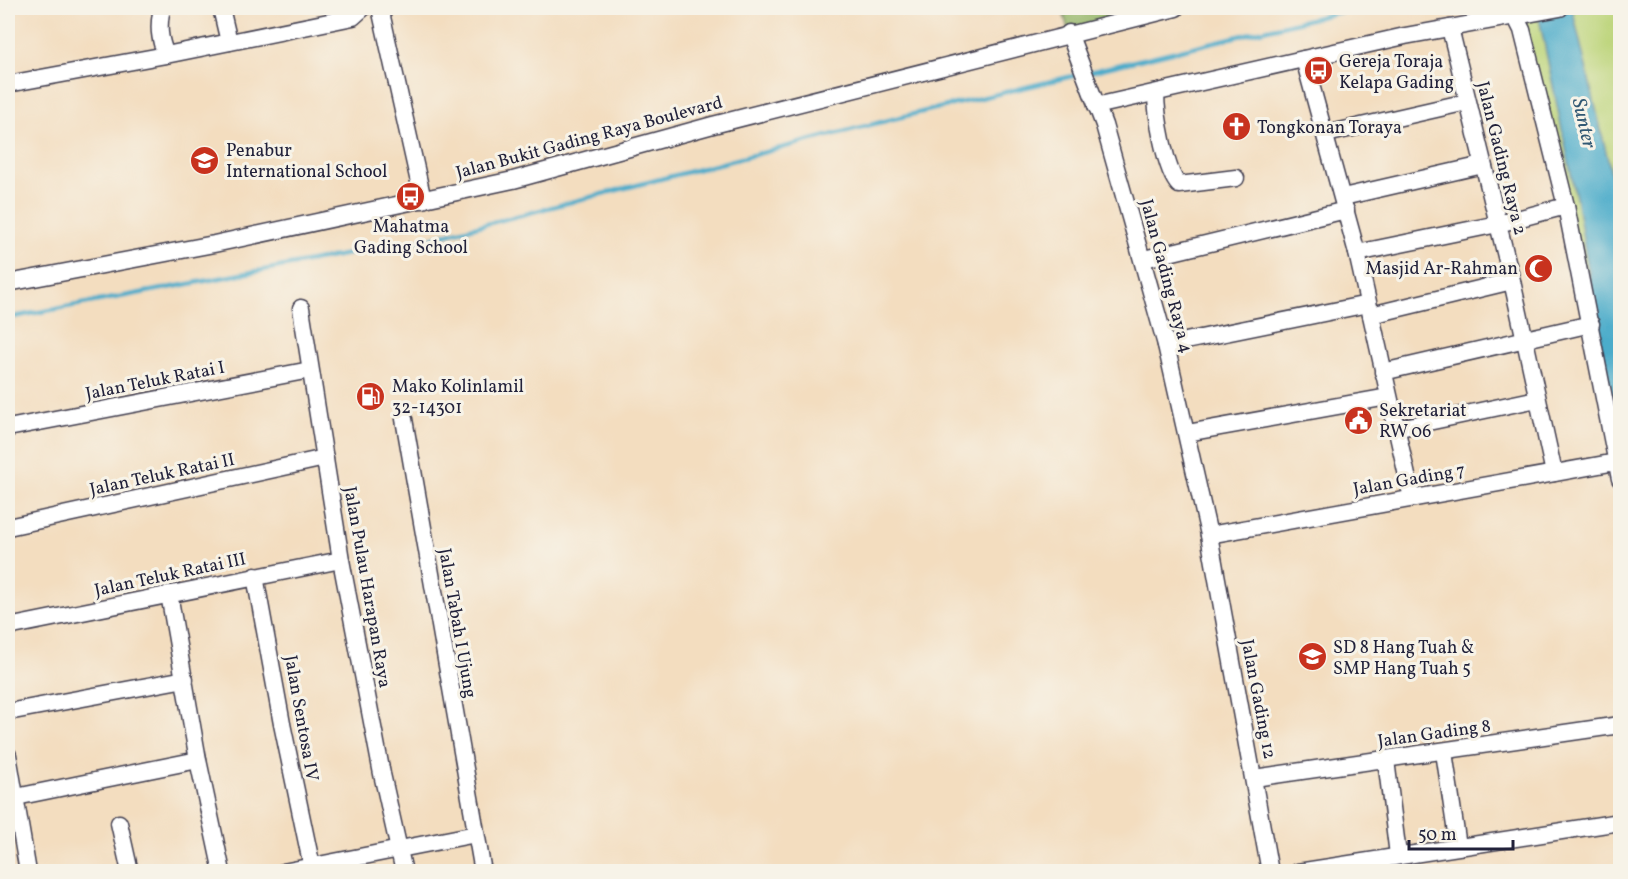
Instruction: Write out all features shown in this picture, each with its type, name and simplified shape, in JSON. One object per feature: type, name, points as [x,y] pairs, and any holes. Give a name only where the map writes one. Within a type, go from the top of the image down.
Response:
[{"type":"street","points":[[162,8],[158,23],[160,40],[166,56]]},
{"type":"street","points":[[221,8],[229,42]]},
{"type":"street","points":[[8,84],[166,56],[353,17],[363,8]]},
{"type":"street","points":[[380,8],[423,200]]},
{"type":"street","name":"Jalan Bukit Gading Raya Boulevard","points":[[8,283],[513,180],[1069,33],[1176,8]]},
{"type":"street","points":[[1096,106],[1516,12],[1560,8]]},
{"type":"street","points":[[1516,12],[1566,206],[1578,278],[1591,324],[1618,470]]},
{"type":"street","name":"Jalan Gading Raya 2","points":[[1450,28],[1512,281],[1554,473]]},
{"type":"street","name":"Jalan Gading Raya 4","points":[[1069,33],[1104,124],[1144,259],[1187,433],[1209,535]]},
{"type":"street","points":[[1304,59],[1358,253],[1412,498]]},
{"type":"street","points":[[1156,93],[1156,106],[1170,170],[1176,182],[1193,185],[1236,178]]},
{"type":"street","points":[[1326,135],[1467,102]]},
{"type":"street","points":[[1144,259],[1483,165]]},
{"type":"street","points":[[1358,253],[1498,224],[1566,206]]},
{"type":"street","points":[[1166,345],[1370,310],[1512,281]]},
{"type":"street","name":"Jalan Pulau Harapan Raya","points":[[301,308],[341,561],[382,774],[404,872]]},
{"type":"street","points":[[1383,372],[1526,341],[1591,324]]},
{"type":"street","name":"Jalan Teluk Ratai I","points":[[8,428],[310,370]]},
{"type":"street","points":[[1187,433],[1388,397]]},
{"type":"street","points":[[1395,429],[1537,399]]},
{"type":"street","name":"Jalan Tabah I Ujung","points":[[404,419],[483,872]]},
{"type":"street","name":"Jalan Teluk Ratai II","points":[[8,527],[325,458]]},
{"type":"street","name":"Jalan Gading 7","points":[[1209,535],[1554,473],[1618,470]]},
{"type":"street","name":"Jalan Gading 12","points":[[1209,535],[1270,872]]},
{"type":"street","name":"Jalan Teluk Ratai III","points":[[8,627],[255,576],[341,561]]},
{"type":"street","name":"Jalan Sentosa IV","points":[[255,576],[282,724],[312,867]]},
{"type":"street","points":[[169,594],[198,760],[222,872]]},
{"type":"street","points":[[8,712],[184,679]]},
{"type":"street","name":"Jalan Gading 8","points":[[1254,778],[1620,725]]},
{"type":"street","points":[[1444,752],[1458,846]]},
{"type":"street","points":[[8,755],[28,872]]},
{"type":"street","points":[[16,797],[198,760]]},
{"type":"street","points":[[1386,760],[1398,855]]},
{"type":"street","points":[[1298,872],[1620,822]]},
{"type":"street","points":[[119,823],[130,872]]},
{"type":"street","points":[[283,872],[476,834]]},
{"type":"green space","points":[[1062,8],[1174,8],[1069,33]]},
{"type":"green space","points":[[1537,8],[1577,202],[1620,458],[1522,30]]},
{"type":"green space","points":[[1572,8],[1620,8],[1620,211]]},
{"type":"water","name":"Sunter","points":[[1537,8],[1572,8],[1620,211],[1620,458],[1577,202]]},
{"type":"waterway","points":[[1089,72],[1356,8]]},
{"type":"waterway","points":[[8,318],[428,239],[897,118],[1081,74]]},
{"type":"place","name":"Gereja Toraja Kelapa Gading","points":[[1318,71]]},
{"type":"place","name":"Tongkonan Toraya","points":[[1236,127]]},
{"type":"place","name":"Penabur International School","points":[[205,160]]},
{"type":"place","name":"Mahatma Gading School","points":[[411,197]]},
{"type":"place","name":"Masjid Ar-Rahman","points":[[1539,268]]},
{"type":"place","name":"Mako Kolinlamil 32-14301","points":[[371,396]]},
{"type":"place","name":"Sekretariat RW 06","points":[[1358,420]]},
{"type":"place","name":"SD 8 Hang Tuah & SMP Hang Tuah 5","points":[[1312,657]]}]
